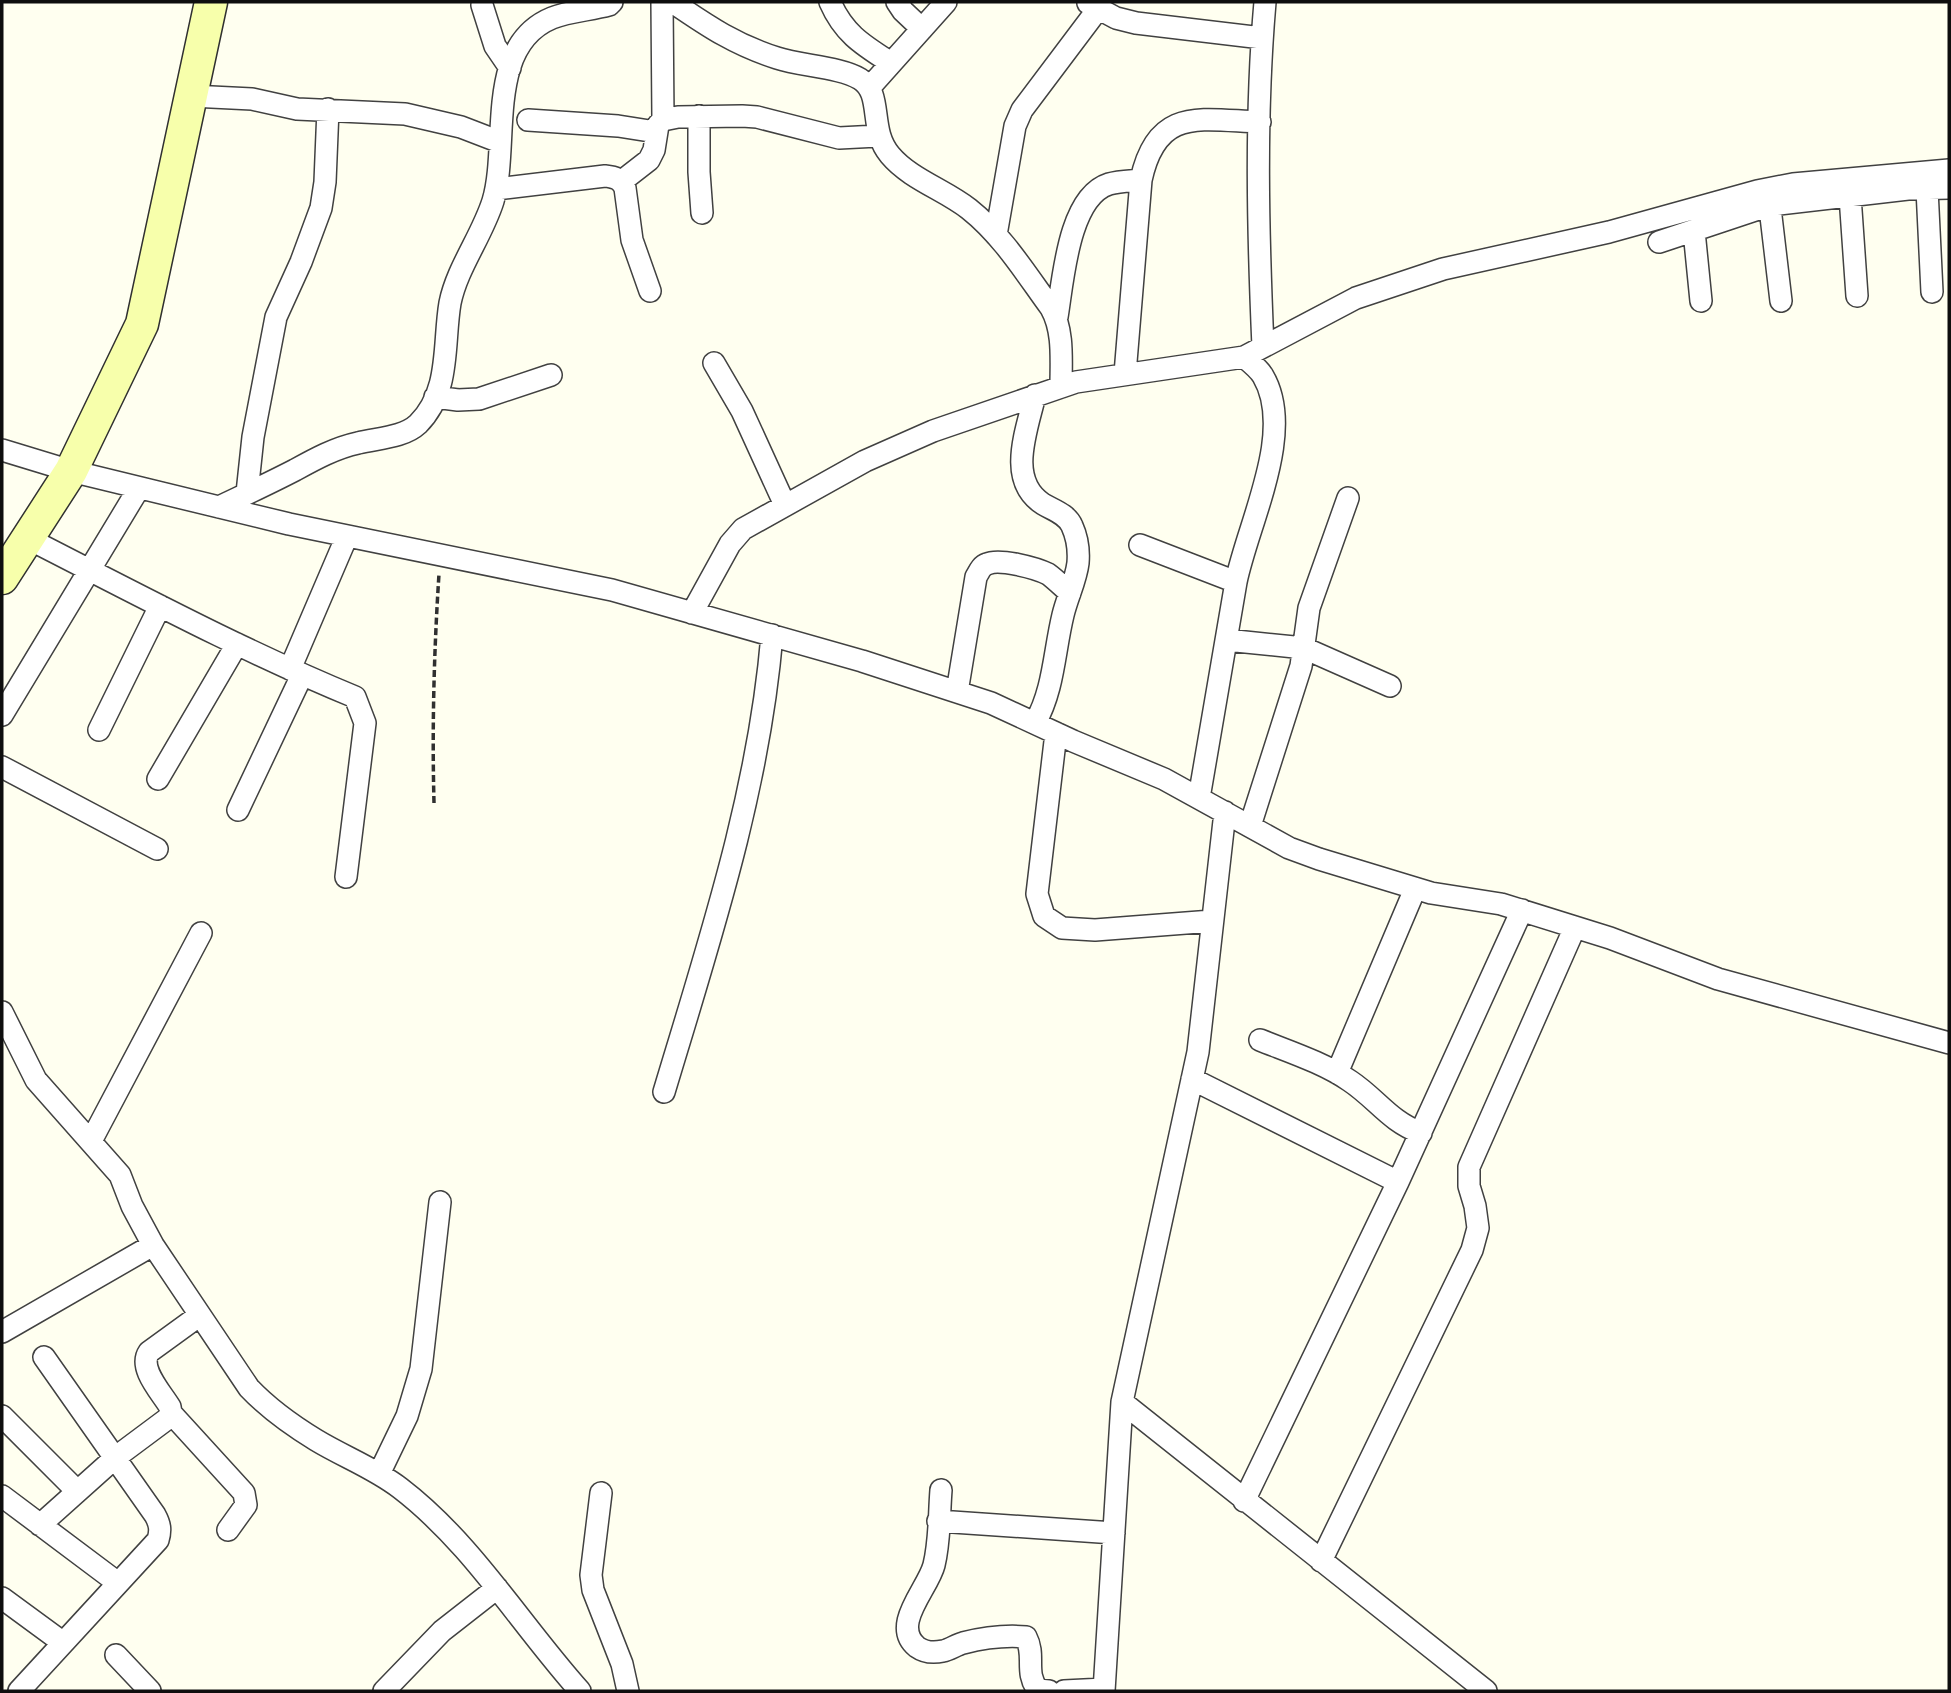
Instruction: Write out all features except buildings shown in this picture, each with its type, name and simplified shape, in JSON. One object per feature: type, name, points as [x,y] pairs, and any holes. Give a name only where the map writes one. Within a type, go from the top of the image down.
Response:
[{"type":"street","points":[[2,579],[71,471],[142,324],[211,2]]},
{"type":"street","points":[[219,507],[322,455],[355,443],[402,434],[418,424],[443,378],[451,299],[485,223],[496,189],[504,95],[510,68],[521,43],[536,27],[553,18],[609,5],[612,2]]},
{"type":"street","points":[[646,2],[671,2],[727,38],[776,58],[852,75],[870,87],[874,98],[878,135],[892,158],[966,207],[996,235],[1056,317]]},
{"type":"street","points":[[622,181],[649,160],[654,150],[660,126],[671,2]]},
{"type":"street","points":[[830,2],[851,37],[891,63]]},
{"type":"street","points":[[897,2],[922,29]]},
{"type":"street","points":[[870,87],[946,2]]},
{"type":"street","points":[[1199,798],[1236,582],[1270,465],[1275,436],[1273,407],[1253,352],[1265,2]]},
{"type":"street","points":[[482,5],[495,46],[510,68]]},
{"type":"street","points":[[996,235],[1015,126],[1022,110],[1092,6],[1116,18],[1136,23],[1262,38]]},
{"type":"street","points":[[191,96],[252,99],[297,109],[405,114],[461,127],[500,142]]},
{"type":"street","points":[[247,493],[253,437],[276,317],[301,262],[320,208],[325,183],[328,110]]},
{"type":"street","points":[[528,120],[660,126],[699,116],[757,117],[839,138],[878,135]]},
{"type":"street","points":[[699,116],[702,213]]},
{"type":"street","points":[[1125,374],[1142,180],[1149,152],[1172,126],[1193,120],[1260,122]]},
{"type":"street","points":[[1659,242],[1694,231],[1806,183],[1949,170]]},
{"type":"street","points":[[496,189],[605,176],[622,181]]},
{"type":"street","points":[[1061,387],[1061,347],[1056,317],[1077,216],[1097,190],[1108,184],[1142,180]]},
{"type":"street","points":[[622,181],[632,240],[650,291]]},
{"type":"street","points":[[692,613],[730,544],[743,529],[893,447],[1035,395],[1099,377],[1253,352],[1375,290],[1443,269],[1769,197],[1850,196],[1949,188]]},
{"type":"street","points":[[1927,189],[1931,292]]},
{"type":"street","points":[[1850,196],[1857,296]]},
{"type":"street","points":[[1769,197],[1781,301]]},
{"type":"street","points":[[1694,231],[1701,301]]},
{"type":"street","points":[[714,363],[742,411],[785,505]]},
{"type":"street","points":[[435,397],[479,399],[551,375]]},
{"type":"street","points":[[1035,395],[1022,463],[1023,482],[1032,497],[1067,517],[1072,524],[1078,551],[1078,565],[1060,626],[1052,685],[1035,723]]},
{"type":"street","points":[[2,450],[71,471],[219,507],[612,590],[862,661],[991,703],[1164,779],[1289,848],[1309,856],[1415,889],[1522,910],[1718,979],[1949,1043]]},
{"type":"street","points":[[2,715],[139,488]]},
{"type":"street","points":[[1250,826],[1293,696],[1304,648],[1308,608],[1348,498]]},
{"type":"street","points":[[238,810],[296,672],[347,536]]},
{"type":"street","points":[[27,538],[296,672],[355,696],[365,723],[345,877]]},
{"type":"street","points":[[1140,545],[1236,582]]},
{"type":"street","points":[[957,692],[976,577],[980,569],[988,563],[1003,562],[1036,569],[1070,593]]},
{"type":"street","points":[[99,730],[160,606]]},
{"type":"street","points":[[664,1093],[744,813],[762,717],[772,635]]},
{"type":"street","points":[[1226,640],[1304,648],[1390,686]]},
{"type":"street","points":[[158,779],[237,643]]},
{"type":"street","points":[[1056,733],[1037,894],[1044,916],[1062,928],[1095,930],[1212,921]]},
{"type":"street","points":[[2,767],[157,849]]},
{"type":"street","points":[[1064,1691],[1104,1690],[1122,1402],[1198,1052],[1225,812]]},
{"type":"street","points":[[1337,1073],[1415,889]]},
{"type":"street","points":[[1244,1500],[1398,1182],[1522,910]]},
{"type":"street","points":[[1321,1561],[1472,1250],[1478,1228],[1469,1186],[1469,1167],[1575,927]]},
{"type":"street","points":[[90,1141],[201,933]]},
{"type":"street","points":[[2,1012],[36,1080],[120,1175],[132,1206],[153,1245],[249,1388],[262,1401],[316,1440],[400,1488],[449,1534],[497,1588],[580,1691]]},
{"type":"street","points":[[1260,1040],[1353,1082],[1390,1117],[1404,1127],[1421,1133]]},
{"type":"street","points":[[1192,1079],[1398,1182]]},
{"type":"street","points":[[379,1475],[407,1416],[421,1369],[440,1202]]},
{"type":"street","points":[[2,1332],[153,1245]]},
{"type":"street","points":[[200,1315],[149,1352],[146,1366],[171,1413],[244,1493],[246,1506],[228,1530]]},
{"type":"street","points":[[19,1691],[158,1540],[160,1524],[44,1357]]},
{"type":"street","points":[[1122,1402],[1486,1691]]},
{"type":"street","points":[[40,1525],[76,1490],[167,1419],[171,1413]]},
{"type":"street","points":[[2,1416],[76,1490]]},
{"type":"street","points":[[941,1490],[933,1567],[911,1609],[907,1626],[911,1643],[922,1651],[943,1651],[984,1639],[1026,1637],[1032,1648],[1032,1682],[1038,1690],[1049,1691]]},
{"type":"street","points":[[601,1493],[591,1575],[593,1590],[621,1664],[628,1691]]},
{"type":"street","points":[[2,1496],[118,1583]]},
{"type":"street","points":[[938,1521],[1114,1533]]},
{"type":"street","points":[[384,1691],[442,1631],[497,1588]]},
{"type":"street","points":[[2,1598],[62,1642]]},
{"type":"street","points":[[116,1655],[150,1691]]},
{"type":"path","points":[[435,803],[433,654],[440,554]]}]
